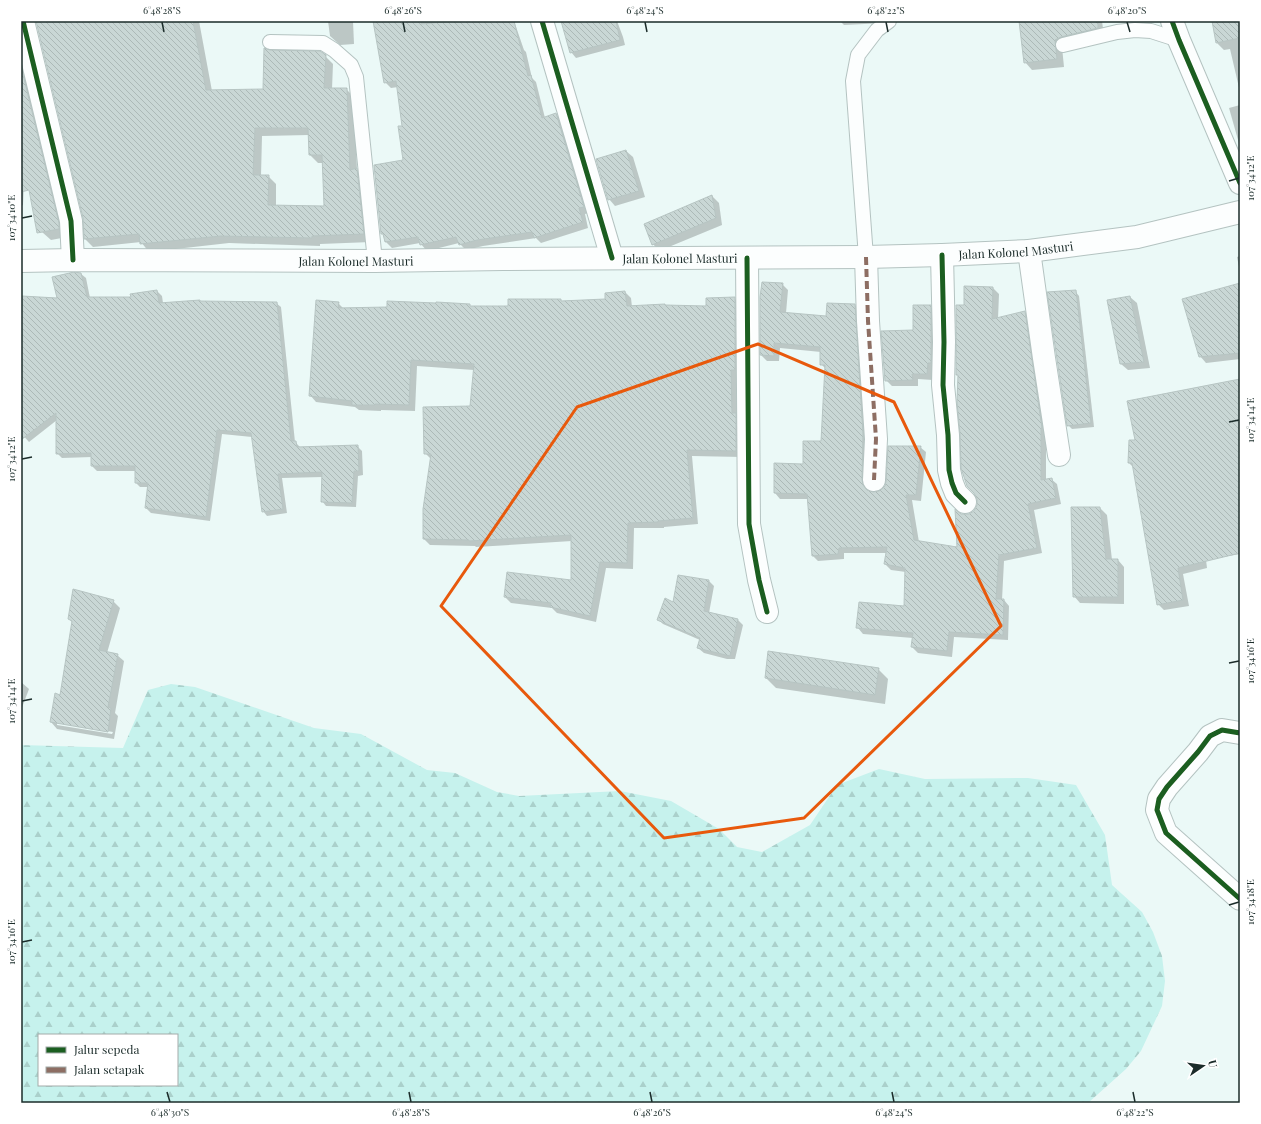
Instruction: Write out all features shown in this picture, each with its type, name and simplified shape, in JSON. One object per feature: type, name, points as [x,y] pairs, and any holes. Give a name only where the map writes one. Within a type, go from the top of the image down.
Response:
[{"type":"street","points":[[23,21],[71,221],[73,260]]},
{"type":"street","points":[[542,21],[612,258]]},
{"type":"street","points":[[1176,31],[1240,183]]},
{"type":"street","name":"Jalan Kolonel Masturi","points":[[21,261],[375,261],[942,255],[1029,251],[1137,237],[1240,212]]},
{"type":"street","points":[[1029,251],[1059,455]]},
{"type":"street","points":[[942,255],[944,342],[943,385],[948,435],[949,470],[956,493],[966,502]]},
{"type":"street","points":[[866,257],[868,321],[876,439],[874,480]]},
{"type":"street","points":[[748,258],[749,524],[759,580],[767,612]]},
{"type":"street","points":[[1240,733],[1222,730],[1210,736],[1167,787],[1159,799],[1157,810],[1166,833],[1240,899]]},
{"type":"lane","points":[[866,257],[853,80],[858,55],[876,30],[889,21]]},
{"type":"lane","points":[[1063,45],[1117,32],[1135,30],[1176,31]]},
{"type":"lane","points":[[270,42],[323,43],[334,50],[350,65],[356,77],[375,261]]},
{"type":"highlighted area","points":[[758,344],[894,402],[1001,626],[804,818],[664,838],[441,606],[577,407]]},
{"type":"green space","points":[[171,684],[195,687],[314,728],[361,734],[427,770],[455,773],[497,792],[519,796],[620,791],[671,801],[719,829],[737,847],[762,852],[810,825],[837,785],[879,769],[925,779],[1028,778],[1076,785],[1105,835],[1112,885],[1142,912],[1153,932],[1162,956],[1165,981],[1162,1006],[1141,1051],[1126,1069],[1088,1103],[21,1103],[21,745],[123,748],[148,690]]},
{"type":"building","points":[[36,21],[193,21],[206,90],[263,89],[264,48],[270,50],[320,51],[326,55],[324,88],[347,88],[350,170],[357,168],[364,234],[312,236],[312,238],[221,236],[140,244],[139,234],[84,239],[83,218]],"holes":[[[255,128],[308,128],[309,155],[322,155],[324,206],[268,205],[269,175],[253,175]]]},
{"type":"building","points":[[373,21],[421,21],[421,24],[455,21],[514,21],[528,76],[531,75],[542,118],[556,113],[584,207],[579,208],[583,222],[534,238],[532,232],[477,240],[459,245],[456,237],[420,245],[418,237],[385,242],[383,234],[381,234],[374,165],[403,160],[398,126],[402,126],[396,81],[384,83]]},
{"type":"building","points":[[561,21],[616,21],[620,40],[570,53]]},
{"type":"building","points":[[1019,21],[1098,21],[1098,28],[1061,37],[1055,40],[1057,59],[1024,63]]},
{"type":"building","points":[[1212,21],[1240,21],[1240,38],[1216,43]]},
{"type":"building","points":[[21,66],[59,223],[59,229],[37,233],[29,190],[21,192]]},
{"type":"building","points":[[626,150],[639,191],[608,200],[596,159]]},
{"type":"building","points":[[712,195],[716,218],[652,245],[644,224]]},
{"type":"building","points":[[74,272],[81,273],[87,297],[131,297],[130,294],[157,290],[159,303],[200,300],[277,302],[291,441],[296,441],[297,447],[358,445],[359,471],[354,471],[352,503],[321,502],[322,472],[278,474],[283,509],[262,512],[251,433],[217,430],[206,517],[145,508],[148,483],[135,483],[135,466],[91,466],[91,453],[56,454],[56,413],[21,440],[22,296],[57,298],[52,277]]},
{"type":"building","points":[[762,282],[783,283],[780,312],[826,316],[827,303],[855,304],[863,434],[863,485],[867,490],[873,492],[879,491],[885,486],[888,446],[921,446],[916,495],[906,495],[914,540],[957,547],[955,509],[961,514],[969,514],[974,511],[977,505],[977,499],[974,493],[967,486],[961,468],[957,402],[958,375],[956,375],[956,305],[964,305],[964,286],[993,287],[992,319],[1025,311],[1042,428],[1041,480],[1052,478],[1056,498],[1028,504],[1037,548],[999,555],[996,599],[1004,599],[1003,635],[949,632],[947,651],[911,647],[913,633],[856,628],[859,602],[904,606],[905,568],[884,564],[887,547],[839,548],[838,554],[812,556],[807,494],[774,493],[774,463],[803,464],[803,441],[821,441],[825,365],[820,365],[820,347],[774,343],[774,356],[760,355],[760,297]]},
{"type":"building","points":[[1240,283],[1240,353],[1199,357],[1182,299]]},
{"type":"building","points":[[1076,290],[1091,423],[1067,426],[1047,292]]},
{"type":"building","points":[[625,291],[627,306],[665,304],[706,306],[706,298],[735,297],[735,370],[731,370],[732,413],[736,413],[736,451],[687,450],[693,518],[658,522],[628,523],[627,563],[600,562],[590,616],[550,607],[551,603],[504,597],[507,572],[571,580],[571,535],[469,541],[423,539],[423,509],[431,454],[424,454],[423,407],[470,406],[474,364],[411,360],[409,405],[352,405],[352,401],[309,396],[316,300],[339,302],[338,308],[387,307],[387,301],[470,304],[470,306],[508,306],[508,299],[561,299],[561,301],[605,299],[605,293]]},
{"type":"building","points":[[1130,296],[1144,362],[1120,364],[1107,300]]},
{"type":"building","points":[[913,305],[931,305],[931,363],[928,363],[927,374],[912,374],[913,380],[885,381],[881,331],[913,330]]},
{"type":"building","points":[[1240,379],[1240,553],[1178,568],[1183,600],[1157,605],[1132,463],[1128,463],[1129,440],[1135,440],[1127,401]]},
{"type":"building","points":[[1071,507],[1100,507],[1106,559],[1118,559],[1118,597],[1073,597]]},
{"type":"building","points":[[678,575],[709,580],[704,611],[738,619],[730,656],[697,648],[700,638],[657,620],[665,598],[673,602]]},
{"type":"building","points":[[73,589],[114,600],[99,650],[118,654],[108,707],[111,708],[108,732],[50,722],[55,693],[60,695],[72,621],[68,619]]},
{"type":"building","points":[[768,651],[879,668],[875,695],[765,678]]},
{"type":"marked path","points":[[866,257],[868,321],[876,439],[874,480]]},
{"type":"cycle path","points":[[23,21],[71,221],[73,260]]},
{"type":"cycle path","points":[[542,21],[612,258]]},
{"type":"cycle path","points":[[1172,21],[1240,183]]},
{"type":"cycle path","points":[[942,255],[944,342],[943,385],[948,435],[949,470],[956,493],[965,502]]},
{"type":"cycle path","points":[[747,258],[749,524],[759,580],[767,612]]},
{"type":"cycle path","points":[[1240,733],[1222,730],[1210,736],[1167,787],[1159,799],[1157,810],[1166,833],[1240,899]]}]
